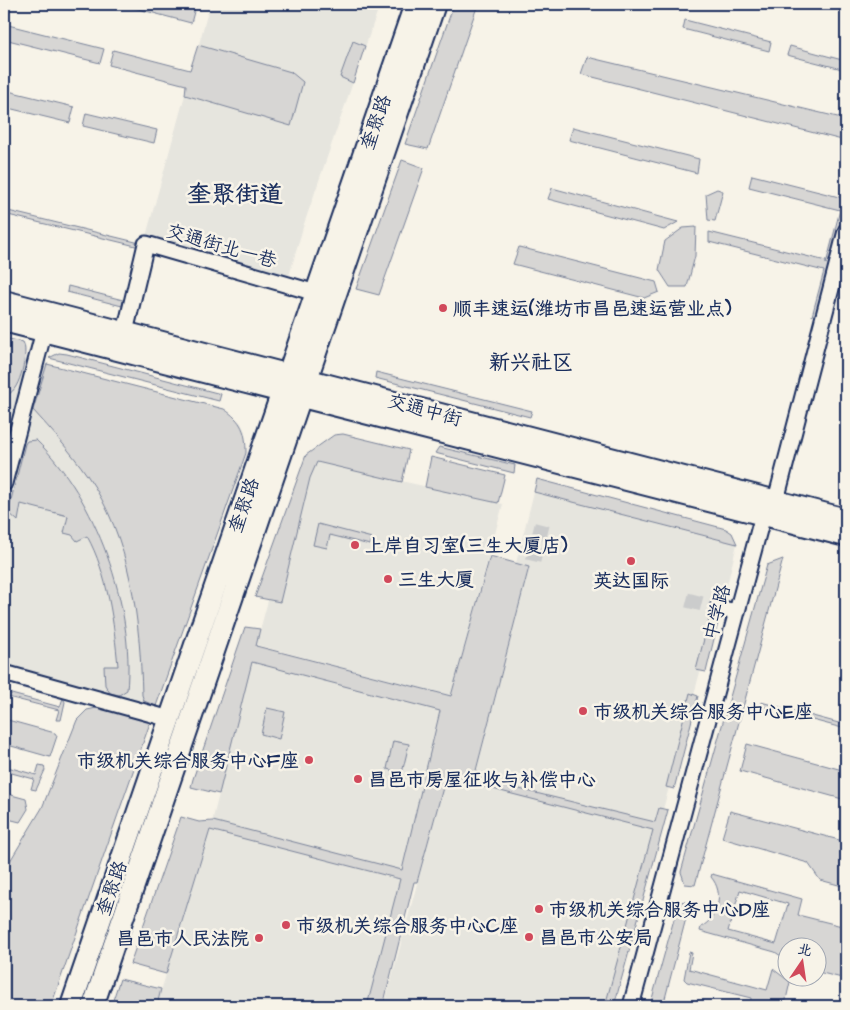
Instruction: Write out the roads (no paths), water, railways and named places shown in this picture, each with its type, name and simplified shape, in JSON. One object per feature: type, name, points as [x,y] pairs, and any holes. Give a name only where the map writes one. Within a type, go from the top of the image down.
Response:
[{"type":"main road","name":"奎聚路","points":[[92,1006],[294,386],[316,293],[415,4]]},
{"type":"main road","name":"奎聚路","points":[[71,1006],[170,719],[435,4]]},
{"type":"main road","name":"交通中街","points":[[4,301],[125,332],[294,386]]},
{"type":"main road","name":"交通中街","points":[[4,321],[294,386],[769,508],[846,536]]},
{"type":"main road","name":"交通中街","points":[[769,508],[846,519]]},
{"type":"street","name":"中学路","points":[[631,1006],[737,612],[769,508],[846,231]]},
{"type":"street","name":"交通街北一巷","points":[[125,332],[146,244],[316,293]]},
{"type":"street","points":[[4,483],[44,331]]},
{"type":"street","points":[[718,608],[737,612]]},
{"type":"street","points":[[4,673],[170,719]]},
{"type":"tunnel","points":[[533,561],[544,517]]},
{"type":"tunnel","points":[[687,600],[718,608]]},
{"type":"place","name":"顺丰速运(潍坊市昌邑速运营业点)","points":[[443,308]]},
{"type":"place","name":"上岸自习室(三生大厦店)","points":[[355,545]]},
{"type":"place","name":"英达国际","points":[[631,561]]},
{"type":"place","name":"三生大厦","points":[[388,579]]},
{"type":"place","name":"市级机关综合服务中心E座","points":[[583,711]]},
{"type":"place","name":"市级机关综合服务中心F座","points":[[309,760]]},
{"type":"place","name":"昌邑市房屋征收与补偿中心","points":[[358,779]]},
{"type":"place","name":"市级机关综合服务中心D座","points":[[539,909]]},
{"type":"place","name":"市级机关综合服务中心C座","points":[[286,925]]},
{"type":"place","name":"昌邑市公安局","points":[[529,937]]},
{"type":"place","name":"昌邑市人民法院","points":[[259,938]]},
{"type":"district","name":"奎聚街道","points":[[235,194]]},
{"type":"district","name":"新兴社区","points":[[531,362]]}]
